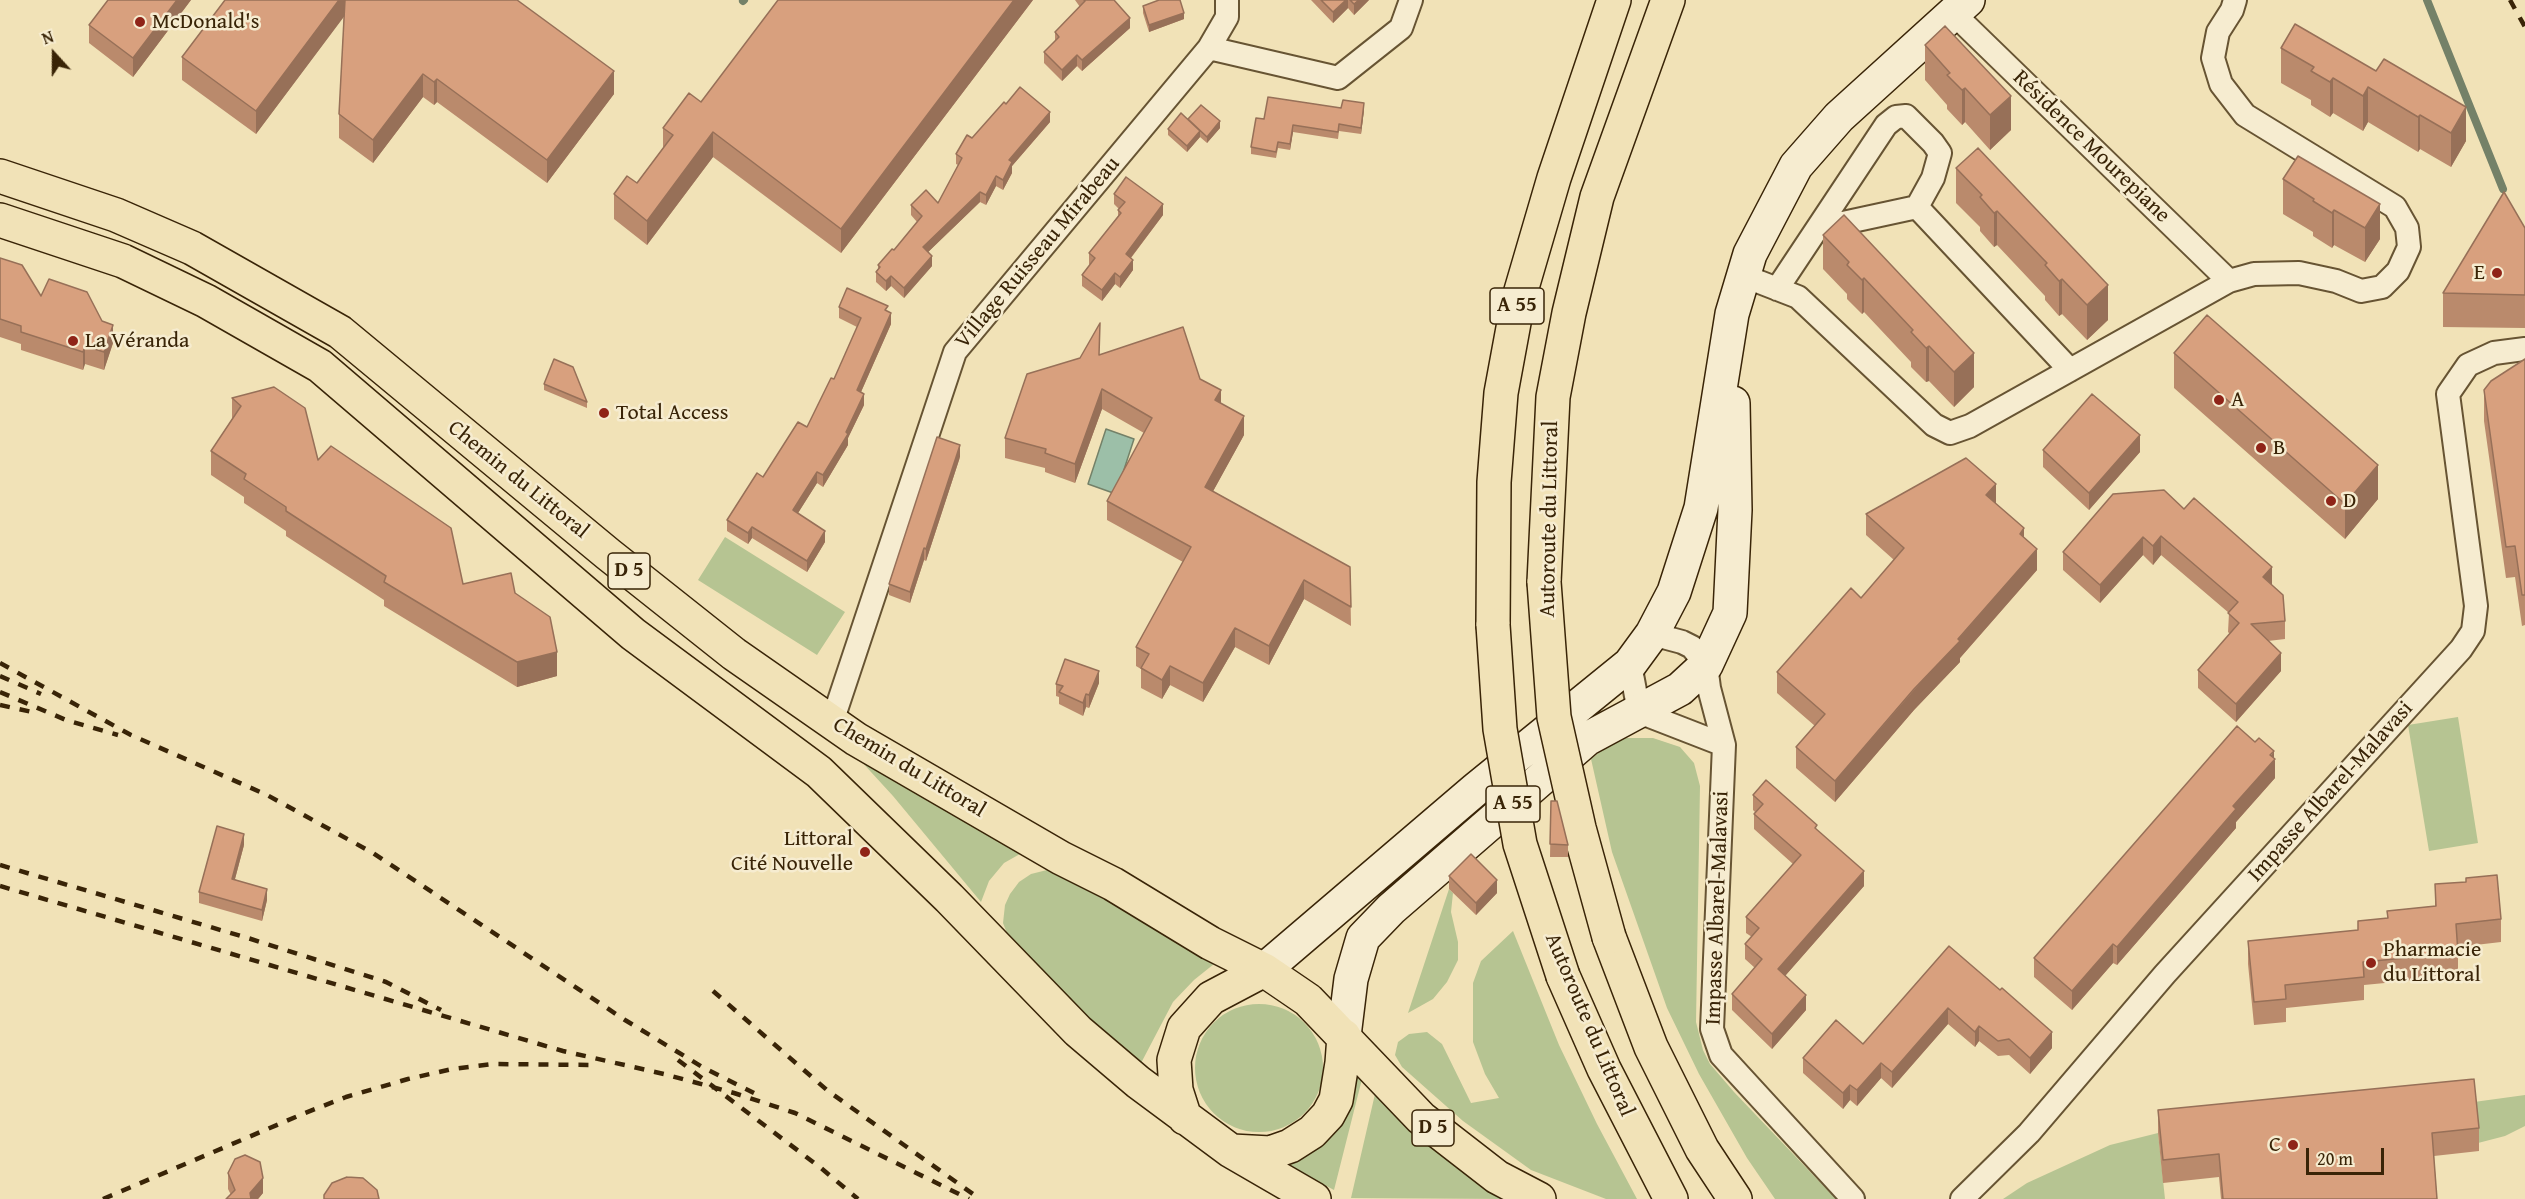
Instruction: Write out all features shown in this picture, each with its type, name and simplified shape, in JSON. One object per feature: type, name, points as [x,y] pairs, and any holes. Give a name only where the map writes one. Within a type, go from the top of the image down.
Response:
[{"type":"main road","name":"Autoroute du Littoral","points":[[1614,0],[1554,178],[1518,301],[1501,393],[1494,482],[1493,625],[1500,729],[1520,844],[1563,976],[1604,1069],[1670,1197]]},
{"type":"main road","name":"Autoroute du Littoral","points":[[1668,0],[1597,197],[1569,313],[1553,397],[1544,582],[1554,717],[1579,828],[1609,937],[1651,1047],[1702,1149],[1735,1199]]},
{"type":"main road","name":"Chemin du Littoral","points":[[0,176],[116,215],[192,248],[340,332],[617,561],[734,654],[856,739],[1061,858],[1113,884],[1210,943],[1264,970]]},
{"type":"main road","name":"Chemin du Littoral","points":[[0,220],[123,261],[206,301],[320,366],[633,634],[819,772],[949,898],[1078,1031],[1185,1118]]},
{"type":"main road","points":[[1231,1151],[1269,1153],[1290,1146],[1312,1132],[1328,1115],[1336,1100],[1344,1036],[1308,1000],[1264,970],[1210,998],[1184,1028],[1174,1060],[1176,1090],[1185,1118],[1231,1151],[1314,1199]]},
{"type":"main road","name":"D 5","points":[[1344,1036],[1378,1076],[1421,1118],[1497,1177],[1539,1199]]},
{"type":"street","name":"Village Ruisseau Mirabeau","points":[[832,722],[955,352],[1209,48],[1227,17],[1227,0]]},
{"type":"street","points":[[1209,48],[1338,78],[1401,28],[1411,0]]},
{"type":"street","points":[[1744,276],[1798,297],[1934,425],[1950,433],[1970,426],[2229,281],[2254,274],[2299,273],[2336,281],[2361,291],[2382,286],[2398,271],[2409,247],[2408,228],[2395,207],[2245,115],[2221,84],[2213,58],[2218,32],[2232,10],[2235,0]]},
{"type":"street","points":[[1264,970],[1476,789],[1630,664],[1652,634],[1674,592],[1701,507],[1732,314],[1750,254],[1796,166],[1839,117],[1960,6]]},
{"type":"street","name":"Résidence Mourepiane","points":[[1960,6],[2229,281]]},
{"type":"street","points":[[1777,289],[1886,125],[1896,117],[1906,116],[1934,143],[1940,153],[1933,178],[1917,207],[1818,229]]},
{"type":"street","points":[[1917,207],[2070,370]]},
{"type":"street","points":[[1344,1036],[1351,978],[1363,938],[1391,909],[1587,739],[1680,689],[1706,665],[1730,613],[1735,510],[1732,314]]},
{"type":"street","name":"Impasse Albarel-Malavasi","points":[[1962,1199],[2029,1133],[2165,974],[2461,649],[2473,631],[2476,606],[2448,394],[2468,365],[2494,353],[2525,349]]},
{"type":"street","points":[[1652,634],[1692,647],[1706,665]]},
{"type":"street","points":[[1630,664],[1639,712]]},
{"type":"street","name":"Impasse Albarel-Malavasi","points":[[1706,665],[1709,688],[1724,746],[1712,1029],[1721,1055],[1852,1199]]},
{"type":"street","points":[[1639,712],[1724,746]]},
{"type":"shaded area","points":[[1106,429],[1134,439],[1116,494],[1088,484]]},
{"type":"shaded area","points":[[725,537],[845,612],[817,655],[698,580]]},
{"type":"shaded area","points":[[2458,717],[2478,843],[2429,851],[2408,725]]},
{"type":"shaded area","points":[[1626,738],[1653,738],[1680,747],[1694,763],[1700,786],[1696,1022],[1703,1050],[1710,1064],[1734,1092],[1836,1199],[1775,1199],[1747,1158],[1699,1074],[1667,1008],[1612,852],[1591,759],[1608,745]]},
{"type":"shaded area","points":[[863,757],[1027,850],[1004,863],[989,881],[981,902],[860,760]]},
{"type":"shaded area","points":[[1047,870],[1060,871],[1219,960],[1194,980],[1173,1002],[1140,1065],[1101,1032],[1009,938],[1003,923],[1005,905],[1010,894],[1019,882],[1031,874]]},
{"type":"shaded area","points":[[1449,889],[1453,893],[1451,912],[1458,942],[1458,960],[1447,982],[1433,999],[1408,1013]]},
{"type":"shaded area","points":[[1513,931],[1559,1045],[1637,1199],[1606,1199],[1531,1170],[1463,1121],[1402,1067],[1395,1055],[1398,1042],[1409,1034],[1427,1032],[1442,1044],[1471,1103],[1499,1098],[1485,1074],[1473,1042],[1473,983],[1481,961]]},
{"type":"shaded area","points":[[1259,1004],[1283,1009],[1304,1023],[1318,1044],[1323,1068],[1318,1092],[1304,1113],[1283,1127],[1259,1132],[1235,1127],[1214,1113],[1200,1092],[1195,1068],[1200,1044],[1214,1023],[1235,1009]]},
{"type":"shaded area","points":[[1356,1074],[1362,1079],[1334,1190],[1289,1166],[1314,1149]]},
{"type":"shaded area","points":[[1375,1094],[1398,1118],[1423,1138],[1508,1199],[1351,1198]]},
{"type":"shaded area","points":[[2525,1095],[2525,1126],[2505,1136],[2478,1143],[2474,1102]]},
{"type":"shaded area","points":[[2158,1133],[2165,1199],[2003,1199],[2027,1183],[2110,1145]]},
{"type":"building","points":[[108,0],[177,0],[133,58],[89,25]]},
{"type":"building","points":[[225,0],[339,0],[256,111],[182,57]]},
{"type":"building","points":[[345,0],[517,0],[614,71],[547,160],[437,79],[434,82],[423,74],[373,140],[339,114]]},
{"type":"building","points":[[778,0],[1014,0],[841,229],[713,132],[647,221],[614,194],[627,176],[637,183],[673,135],[663,128],[689,93],[701,102]]},
{"type":"building","points":[[1084,0],[1114,0],[1130,18],[1082,60],[1077,55],[1062,70],[1044,52],[1059,37],[1055,32]]},
{"type":"building","points":[[1159,0],[1180,0],[1184,13],[1149,25],[1143,6]]},
{"type":"building","points":[[1321,0],[1346,0],[1333,12]]},
{"type":"building","points":[[2295,24],[2376,71],[2384,59],[2466,107],[2451,133],[2420,115],[2418,117],[2368,87],[2363,96],[2333,78],[2330,82],[2311,71],[2314,67],[2281,48]]},
{"type":"building","points":[[1945,26],[2011,96],[1990,115],[1965,88],[1962,90],[1947,75],[1950,73],[1925,45]]},
{"type":"building","points":[[1020,87],[1050,112],[1009,160],[1012,162],[1003,180],[996,176],[986,195],[980,192],[923,247],[932,256],[904,288],[891,276],[886,281],[876,272],[880,267],[878,265],[892,249],[894,250],[922,216],[911,205],[926,190],[938,203],[962,158],[956,154],[967,135],[972,138]]},
{"type":"building","points":[[1268,97],[1341,108],[1343,100],[1364,103],[1361,128],[1339,124],[1338,132],[1293,125],[1290,144],[1278,142],[1276,152],[1251,147],[1256,118],[1264,119]]},
{"type":"building","points":[[1201,105],[1220,121],[1207,137],[1188,119]]},
{"type":"building","points":[[1181,113],[1200,131],[1187,146],[1168,129]]},
{"type":"building","points":[[1978,148],[2108,285],[2087,305],[2062,279],[2059,281],[2045,265],[2047,263],[1997,211],[1994,213],[1980,197],[1982,195],[1956,168]]},
{"type":"building","points":[[2298,156],[2380,204],[2365,228],[2334,210],[2332,213],[2283,179]]},
{"type":"building","points":[[1126,177],[1163,204],[1126,254],[1133,260],[1120,277],[1115,273],[1102,290],[1082,275],[1095,258],[1089,253],[1121,213],[1118,210],[1125,202],[1114,194]]},
{"type":"building","points":[[2504,192],[2525,228],[2525,295],[2443,293]]},
{"type":"building","points":[[1844,215],[1974,353],[1954,372],[1929,346],[1926,348],[1911,332],[1913,330],[1864,278],[1862,280],[1847,265],[1849,262],[1823,235]]},
{"type":"building","points":[[0,258],[22,265],[41,296],[49,279],[87,292],[102,321],[113,325],[104,352],[85,346],[83,352],[21,332],[21,326],[0,319]]},
{"type":"building","points":[[847,288],[888,306],[885,310],[891,313],[857,390],[864,394],[846,432],[848,434],[823,475],[817,472],[793,510],[825,531],[807,561],[752,527],[748,533],[727,520],[757,473],[763,477],[798,422],[807,427],[831,378],[834,379],[861,318],[839,307]]},
{"type":"building","points":[[2207,315],[2378,465],[2345,504],[2174,353]]},
{"type":"building","points":[[1100,323],[1099,355],[1183,327],[1200,379],[1221,390],[1215,400],[1244,416],[1205,487],[1350,567],[1351,607],[1304,580],[1269,646],[1235,628],[1203,683],[1170,666],[1162,680],[1141,668],[1149,654],[1136,647],[1191,547],[1107,501],[1152,418],[1102,389],[1075,464],[1045,453],[1046,449],[1005,438],[1027,374],[1080,358]]},
{"type":"building","points":[[554,359],[573,367],[587,402],[544,384]]},
{"type":"building","points":[[2525,359],[2525,595],[2522,595],[2515,546],[2506,547],[2484,390],[2491,381]]},
{"type":"building","points":[[274,387],[305,408],[318,460],[331,446],[451,528],[463,584],[511,573],[515,593],[550,617],[557,652],[517,662],[384,582],[386,576],[286,511],[286,507],[244,479],[246,474],[211,451],[241,406],[232,398]]},
{"type":"building","points":[[2092,394],[2140,435],[2089,493],[2043,450]]},
{"type":"building","points":[[937,437],[960,445],[910,592],[889,584]]},
{"type":"building","points":[[1966,458],[1996,484],[1986,495],[2024,528],[2020,534],[2037,549],[1958,639],[1960,641],[1914,689],[1835,781],[1796,747],[1825,714],[1777,672],[1851,588],[1861,598],[1904,548],[1866,514]]},
{"type":"building","points":[[2164,490],[2184,509],[2194,498],[2272,567],[2263,577],[2283,595],[2285,621],[2251,624],[2281,653],[2236,704],[2198,670],[2239,623],[2228,613],[2238,602],[2161,536],[2153,546],[2143,537],[2100,585],[2063,552],[2113,494]]},
{"type":"building","points":[[1065,659],[1099,671],[1083,703],[1059,692],[1063,686],[1056,684]]},
{"type":"building","points":[[2237,726],[2255,742],[2259,738],[2274,751],[2270,755],[2275,759],[2233,806],[2236,809],[2117,947],[2113,944],[2072,991],[2034,958]]},
{"type":"building","points":[[1766,780],[1817,825],[1815,828],[1864,871],[1778,969],[1806,995],[1772,1034],[1732,994],[1762,959],[1745,944],[1759,928],[1746,917],[1801,855],[1754,814],[1763,804],[1753,795]]},
{"type":"building","points":[[1551,801],[1557,801],[1568,845],[1550,844]]},
{"type":"building","points":[[217,826],[244,834],[232,879],[267,889],[262,910],[199,892]]},
{"type":"building","points":[[1471,854],[1497,880],[1476,903],[1449,876]]},
{"type":"building","points":[[2497,875],[2501,919],[2456,924],[2458,953],[2363,962],[2364,977],[2285,985],[2286,999],[2254,1002],[2248,941],[2358,930],[2358,921],[2388,918],[2387,911],[2436,906],[2435,884],[2466,882],[2466,878]]},
{"type":"building","points":[[1949,946],[2052,1032],[2030,1058],[2009,1039],[1998,1041],[1979,1026],[1975,1032],[1948,1008],[1892,1072],[1881,1063],[1857,1090],[1850,1085],[1843,1093],[1803,1058],[1836,1020],[1863,1044]]},
{"type":"building","points":[[2474,1079],[2479,1128],[2432,1133],[2437,1199],[2223,1199],[2219,1154],[2163,1160],[2158,1110]]},
{"type":"building","points":[[245,1155],[260,1162],[263,1178],[250,1193],[251,1199],[226,1199],[235,1190],[228,1173],[235,1159]]},
{"type":"building","points":[[347,1177],[363,1178],[377,1190],[379,1199],[324,1199],[332,1183]]},
{"type":"waterway","points":[[2427,0],[2503,189]]},
{"type":"railway","points":[[2510,0],[2525,27]]},
{"type":"railway","points":[[0,663],[131,735],[267,795],[373,853],[625,1020],[704,1068],[754,1093]]},
{"type":"railway","points":[[0,676],[41,694]]},
{"type":"railway","points":[[0,692],[66,720],[118,735]]},
{"type":"railway","points":[[0,705],[32,712]]},
{"type":"railway","points":[[0,865],[251,939],[386,982],[441,1010]]},
{"type":"railway","points":[[0,886],[563,1051],[734,1093],[795,1113],[969,1199]]},
{"type":"railway","points":[[713,991],[828,1091],[980,1199]]},
{"type":"railway","points":[[678,1060],[821,1168],[858,1199]]},
{"type":"railway","points":[[103,1199],[305,1113],[346,1097],[408,1079],[452,1069],[492,1064],[597,1065]]},
{"type":"place","name":"McDonald's","points":[[140,22]]},
{"type":"place","name":"E","points":[[2497,273]]},
{"type":"place","name":"La Véranda","points":[[73,341]]},
{"type":"place","name":"A","points":[[2219,400]]},
{"type":"place","name":"Total Access","points":[[604,413]]},
{"type":"place","name":"B","points":[[2261,448]]},
{"type":"place","name":"D","points":[[2331,501]]},
{"type":"place","name":"Littoral Cité Nouvelle","points":[[865,852]]},
{"type":"place","name":"Pharmacie du Littoral","points":[[2371,963]]},
{"type":"place","name":"C","points":[[2293,1145]]}]
